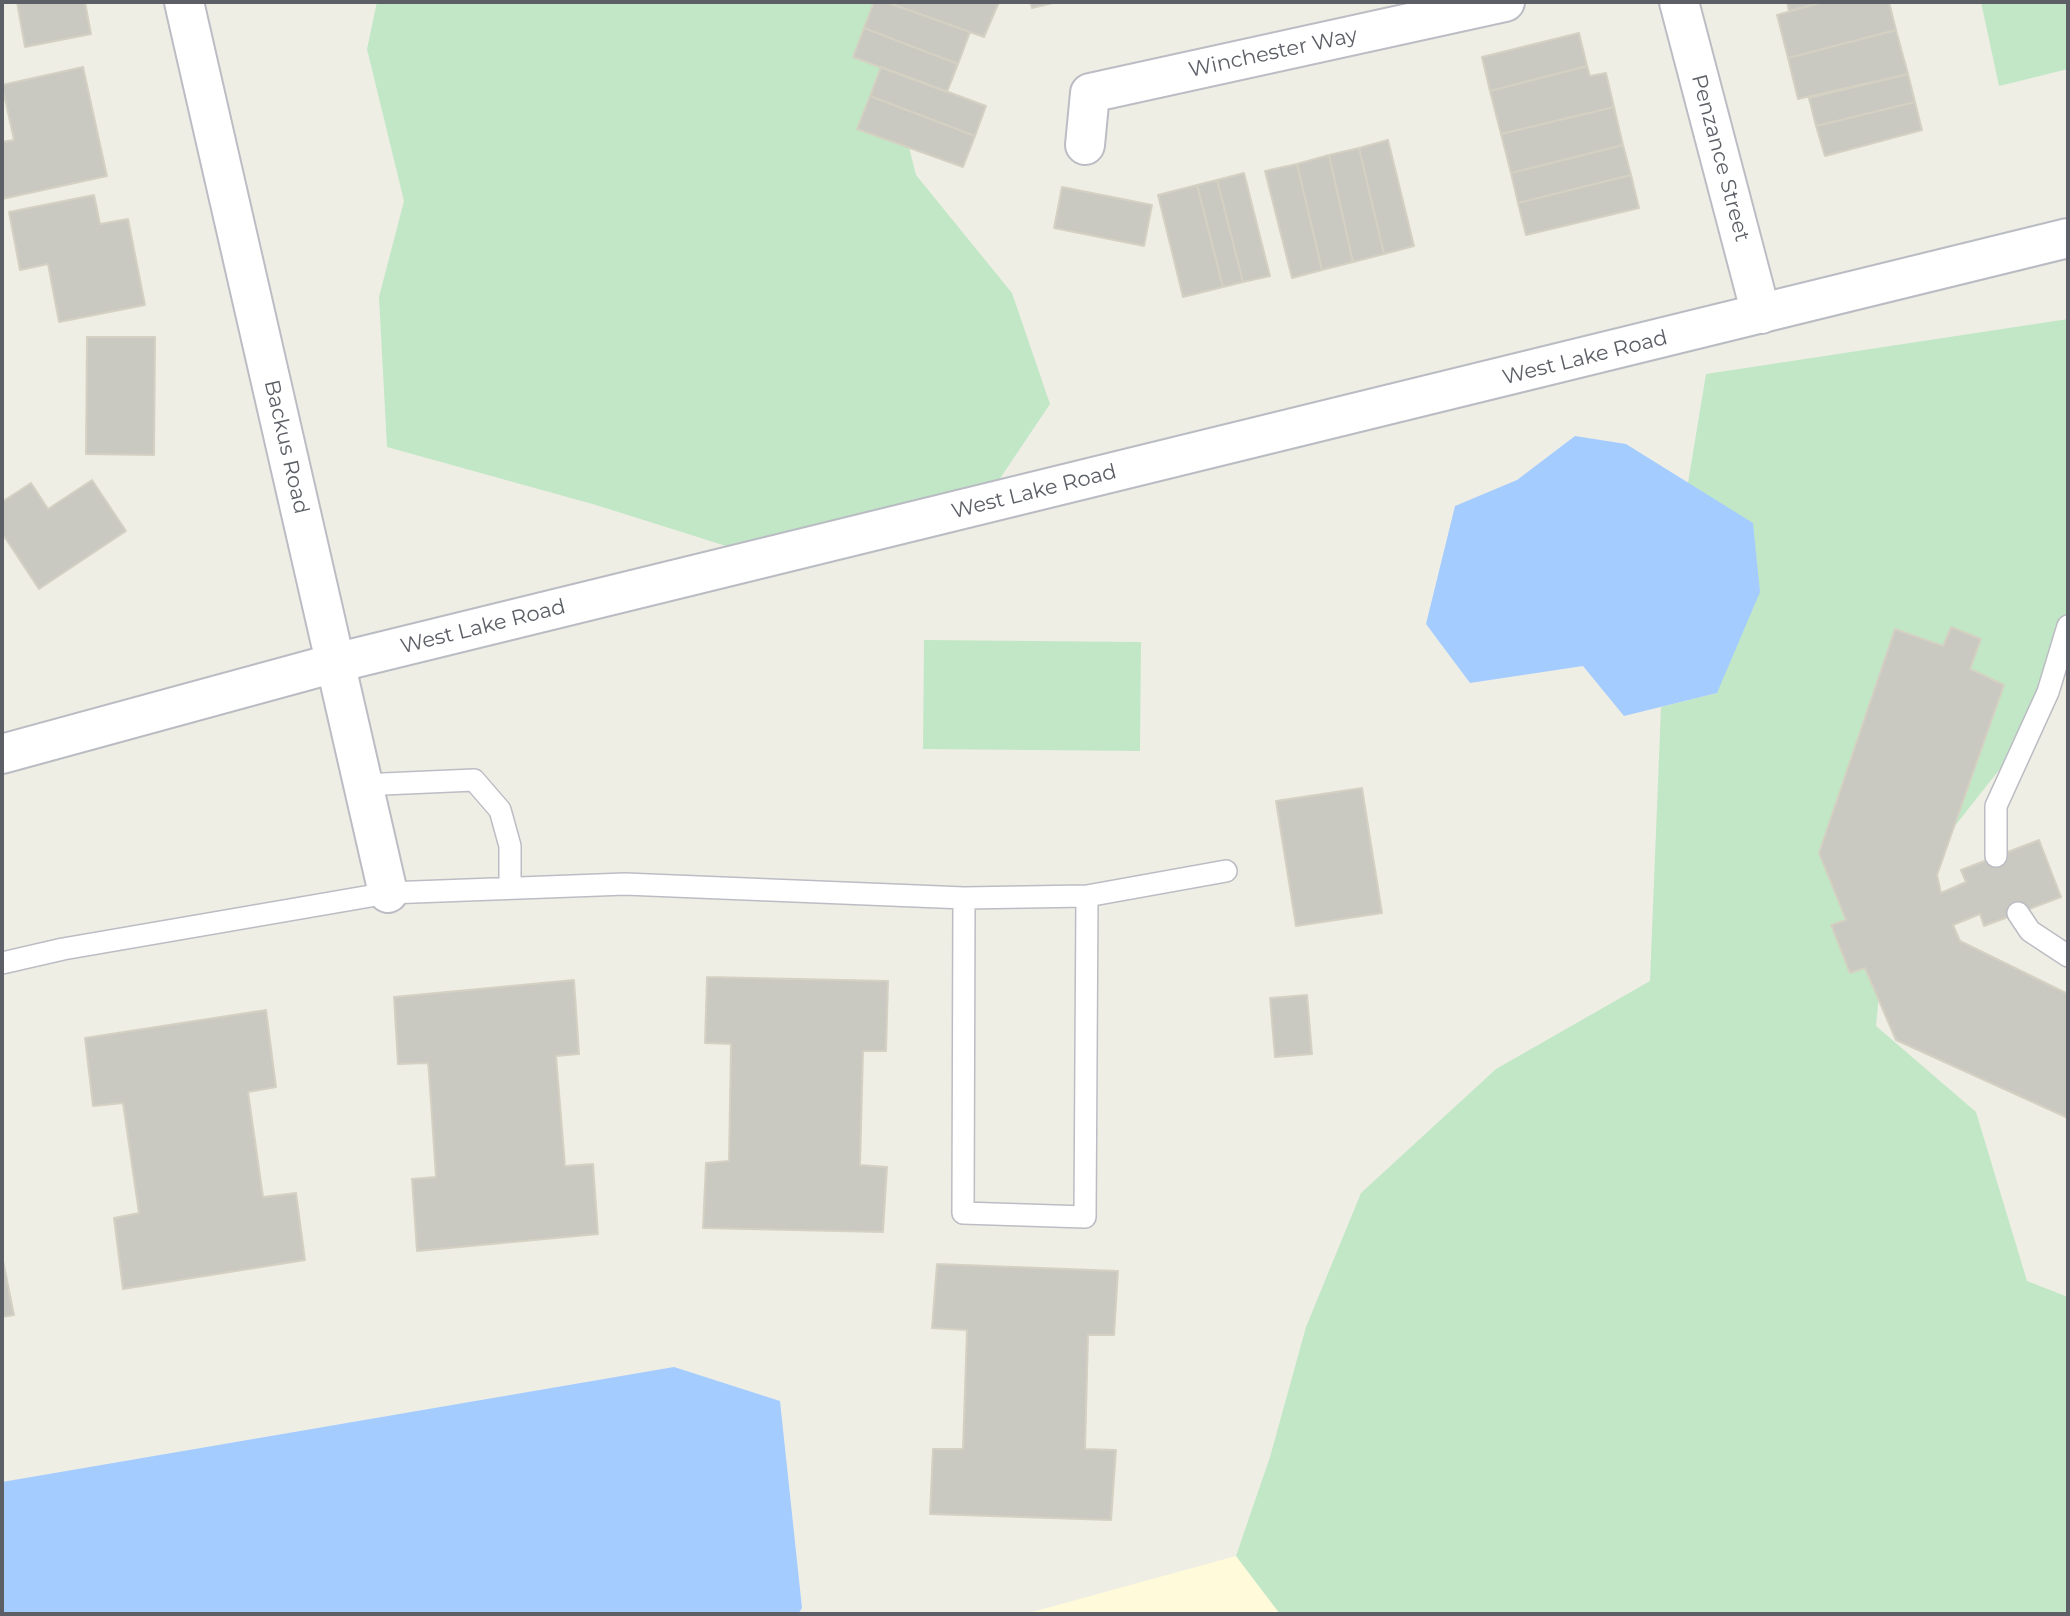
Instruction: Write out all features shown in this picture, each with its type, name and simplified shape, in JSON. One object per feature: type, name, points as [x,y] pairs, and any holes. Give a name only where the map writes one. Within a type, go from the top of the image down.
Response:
[{"type":"street","name":"Backus Road","points":[[184,2],[361,785],[388,893]]},
{"type":"street","name":"Winchester Way","points":[[1085,145],[1090,93],[1505,2]]},
{"type":"street","name":"Penzance Street","points":[[1679,2],[1761,314]]},
{"type":"street","name":"West Lake Road","points":[[2,754],[335,663],[2068,238]]},
{"type":"lane","points":[[1996,856],[1996,807],[2048,692],[2068,626]]},
{"type":"lane","points":[[361,785],[474,780],[500,810],[510,846],[510,888]]},
{"type":"lane","points":[[2,963],[63,949],[388,893],[625,884],[964,898],[1087,896],[1226,871]]},
{"type":"lane","points":[[964,898],[963,1213],[1085,1217],[1087,896]]},
{"type":"lane","points":[[2018,913],[2030,931],[2068,956]]},
{"type":"shaded area","points":[[1236,1556],[1280,1614],[1025,1614]]},
{"type":"green space","points":[[377,2],[892,2],[880,34],[916,175],[1012,293],[1050,404],[999,480],[726,546],[596,505],[387,447],[379,297],[404,201],[367,49]]},
{"type":"green space","points":[[1981,2],[2068,2],[2068,69],[1999,86]]},
{"type":"green space","points":[[2068,319],[2068,640],[2014,751],[1887,912],[1876,1026],[1976,1112],[2027,1281],[2068,1297],[2068,1614],[1280,1614],[1236,1556],[1270,1457],[1306,1327],[1361,1193],[1496,1069],[1650,981],[1661,707],[1717,693],[1752,523],[1688,483],[1706,374]]},
{"type":"green space","points":[[924,640],[1141,642],[1140,751],[923,749]]},
{"type":"water","points":[[1575,436],[1626,444],[1753,523],[1760,592],[1717,693],[1624,716],[1583,666],[1470,683],[1426,624],[1455,506],[1517,480]]},
{"type":"water","points":[[674,1367],[780,1401],[802,1608],[798,1614],[2,1614],[2,1482]]},
{"type":"building","points":[[17,2],[85,2],[91,34],[25,47]]},
{"type":"building","points":[[874,2],[886,2],[970,32],[958,64],[864,28]]},
{"type":"building","points":[[886,2],[999,2],[984,37]]},
{"type":"building","points":[[1030,2],[1057,2],[1032,8]]},
{"type":"building","points":[[1787,2],[1823,2],[1789,11]]},
{"type":"building","points":[[1823,2],[1889,2],[1896,30],[1788,58],[1777,15]]},
{"type":"building","points":[[864,28],[958,64],[947,92],[853,57]]},
{"type":"building","points":[[1896,30],[1908,74],[1798,99],[1788,58]]},
{"type":"building","points":[[1579,33],[1587,66],[1490,91],[1482,57]]},
{"type":"building","points":[[1587,66],[1590,76],[1606,73],[1614,107],[1501,134],[1490,91]]},
{"type":"building","points":[[83,67],[107,176],[2,199],[2,142],[14,140],[2,85]]},
{"type":"building","points":[[881,67],[986,106],[975,136],[870,96]]},
{"type":"building","points":[[1908,74],[1915,102],[1816,126],[1809,98]]},
{"type":"building","points":[[870,96],[975,136],[963,167],[857,129]]},
{"type":"building","points":[[1915,102],[1922,130],[1825,156],[1816,126]]},
{"type":"building","points":[[1614,107],[1623,145],[1511,173],[1501,134]]},
{"type":"building","points":[[1388,140],[1414,246],[1384,254],[1359,148]]},
{"type":"building","points":[[1623,145],[1631,175],[1518,203],[1511,173]]},
{"type":"building","points":[[1359,148],[1384,254],[1353,262],[1329,155]]},
{"type":"building","points":[[1329,155],[1353,262],[1322,270],[1297,164]]},
{"type":"building","points":[[1297,164],[1322,270],[1292,278],[1265,171]]},
{"type":"building","points":[[1244,173],[1270,276],[1243,282],[1217,180]]},
{"type":"building","points":[[1631,175],[1639,208],[1526,235],[1518,203]]},
{"type":"building","points":[[1217,180],[1243,282],[1223,287],[1197,185]]},
{"type":"building","points":[[1197,185],[1223,287],[1183,297],[1158,195]]},
{"type":"building","points":[[1062,187],[1152,205],[1144,246],[1054,228]]},
{"type":"building","points":[[94,195],[100,224],[128,219],[145,305],[59,322],[48,264],[20,270],[9,212]]},
{"type":"building","points":[[87,337],[155,337],[154,455],[86,454]]},
{"type":"building","points":[[92,480],[126,531],[39,589],[2,533],[2,502],[31,483],[48,509]]},
{"type":"building","points":[[1951,627],[1981,639],[1970,669],[2004,685],[1937,875],[1941,893],[1966,882],[1961,870],[2039,840],[2061,897],[1984,926],[1980,914],[1953,925],[1960,941],[2068,994],[2068,1118],[1896,1040],[1865,968],[1850,973],[1831,925],[1846,920],[1819,853],[1895,629],[1943,646]]},
{"type":"building","points":[[1362,788],[1382,913],[1296,926],[1276,801]]},
{"type":"building","points":[[707,977],[888,981],[886,1051],[863,1051],[860,1165],[887,1167],[883,1232],[703,1228],[706,1163],[729,1161],[731,1044],[705,1043]]},
{"type":"building","points":[[574,980],[579,1054],[556,1056],[565,1166],[593,1164],[598,1234],[417,1251],[412,1179],[436,1177],[429,1073],[428,1063],[398,1064],[394,997]]},
{"type":"building","points":[[1307,995],[1312,1054],[1275,1057],[1270,998]]},
{"type":"building","points":[[266,1010],[276,1087],[248,1092],[263,1197],[296,1193],[305,1260],[123,1289],[114,1218],[139,1213],[123,1103],[93,1106],[85,1038]]},
{"type":"building","points":[[2,1256],[14,1315],[2,1317]]},
{"type":"building","points":[[937,1264],[1118,1271],[1114,1335],[1088,1335],[1085,1449],[1116,1450],[1111,1520],[930,1514],[933,1449],[963,1449],[967,1330],[932,1328]]}]
